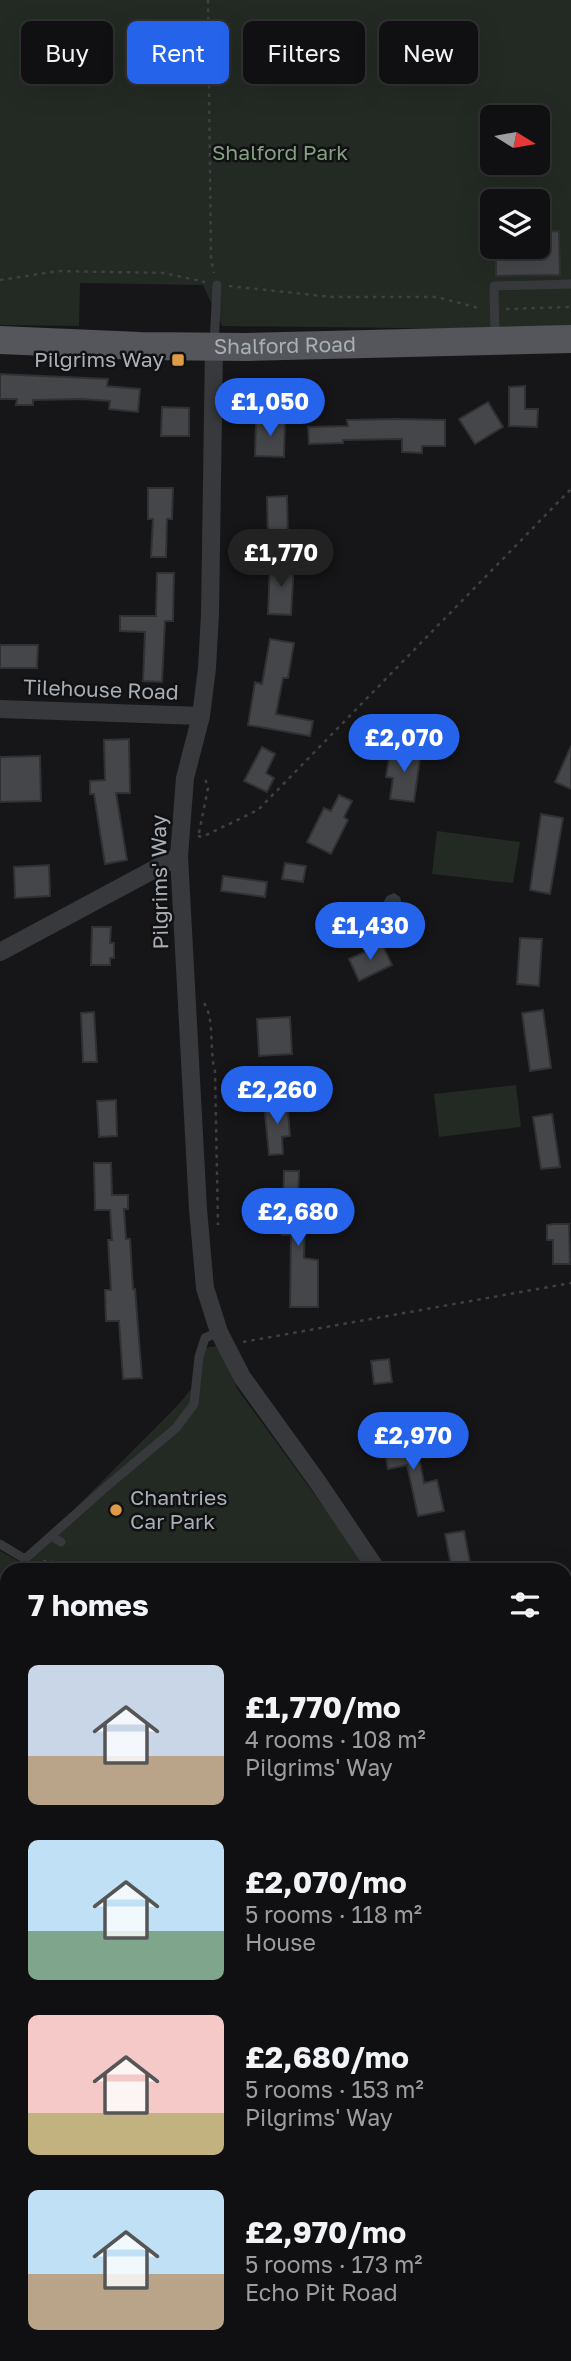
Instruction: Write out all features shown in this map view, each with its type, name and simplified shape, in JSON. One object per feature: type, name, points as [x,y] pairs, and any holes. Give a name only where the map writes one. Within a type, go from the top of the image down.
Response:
[{"type":"main road","name":"Shalford Road","points":[[0,340],[214,346],[571,339]]},
{"type":"street","name":"Pilgrims' Way","points":[[214,346],[207,668],[201,716],[185,778],[178,856],[205,1288],[223,1339],[242,1377],[372,1563]]},
{"type":"street","name":"Tilehouse Road","points":[[0,709],[201,716]]},
{"type":"street","points":[[0,951],[178,856]]},
{"type":"lane","points":[[495,341],[494,286],[571,284]]},
{"type":"lane","points":[[214,346],[217,285]]},
{"type":"lane","points":[[0,1544],[25,1559],[137,1468],[176,1429],[194,1404],[199,1357],[205,1338],[223,1339]]},
{"type":"lane","points":[[51,1536],[61,1542]]},
{"type":"path","points":[[208,0],[211,259],[217,285]]},
{"type":"path","points":[[0,280],[59,271],[164,272],[217,285],[332,296],[437,297],[479,310],[571,307]]},
{"type":"path","points":[[180,833],[199,836],[258,810],[571,489]]},
{"type":"path","points":[[197,845],[208,788],[205,776],[199,768]]},
{"type":"path","points":[[203,1002],[209,1010],[211,1058],[215,1071],[218,1236]]},
{"type":"path","points":[[223,1339],[571,1283]]},
{"type":"path","points":[[25,1559],[70,1563]]},
{"type":"green space","name":"Shalford Park","points":[[0,0],[571,0],[571,330],[222,326],[203,285],[80,283],[79,326],[0,325]]},
{"type":"green space","points":[[437,831],[520,842],[513,883],[432,874]]},
{"type":"green space","points":[[516,1085],[521,1127],[439,1137],[434,1094]]},
{"type":"green space","points":[[217,1346],[238,1390],[363,1563],[0,1563],[0,1551],[20,1562],[25,1559],[179,1404],[192,1388],[205,1348]]},
{"type":"shaded area","points":[[394,893],[400,897],[402,905],[402,921],[396,925],[391,924],[384,901]]},
{"type":"building","points":[[550,231],[559,231],[560,275],[496,276],[496,259],[550,259]]},
{"type":"building","points":[[0,374],[108,379],[107,386],[140,389],[138,412],[109,409],[110,401],[81,399],[33,400],[33,405],[16,405],[17,399],[0,399]]},
{"type":"building","points":[[525,386],[525,409],[538,409],[537,427],[509,426],[509,387]]},
{"type":"building","points":[[488,402],[503,427],[475,444],[459,419]]},
{"type":"building","points":[[162,407],[189,408],[189,436],[161,436]]},
{"type":"building","points":[[256,418],[285,419],[284,457],[255,456]]},
{"type":"building","points":[[347,420],[445,420],[445,446],[422,446],[422,453],[402,452],[402,439],[343,440],[343,443],[309,444],[308,427],[348,426]]},
{"type":"building","points":[[148,488],[173,488],[172,519],[167,519],[166,557],[151,557],[153,519],[148,519]]},
{"type":"building","points":[[287,496],[288,540],[268,540],[267,497]]},
{"type":"building","points":[[270,564],[294,565],[291,615],[268,614]]},
{"type":"building","points":[[157,573],[174,573],[173,621],[165,621],[162,682],[143,681],[145,632],[120,631],[120,616],[156,616]]},
{"type":"building","points":[[270,639],[294,643],[288,678],[283,678],[276,714],[313,721],[310,736],[248,725],[255,682],[262,684]]},
{"type":"building","points":[[0,645],[38,645],[37,668],[0,668]]},
{"type":"building","points":[[129,739],[130,793],[116,793],[127,860],[105,864],[94,794],[90,794],[90,781],[105,780],[104,740]]},
{"type":"building","points":[[571,746],[571,789],[555,782]]},
{"type":"building","points":[[262,747],[275,754],[266,773],[274,778],[267,792],[244,781]]},
{"type":"building","points":[[397,748],[421,751],[414,802],[390,799],[393,778],[386,777],[389,758],[395,759]]},
{"type":"building","points":[[40,756],[41,801],[0,802],[0,757]]},
{"type":"building","points":[[339,795],[352,801],[344,817],[348,820],[331,854],[307,842],[324,808],[331,811]]},
{"type":"building","points":[[541,814],[563,818],[550,894],[530,890]]},
{"type":"building","points":[[285,863],[306,866],[303,882],[282,879]]},
{"type":"building","points":[[49,865],[50,896],[15,898],[14,867]]},
{"type":"building","points":[[223,876],[267,882],[265,897],[221,891]]},
{"type":"building","points":[[92,927],[111,927],[110,943],[114,943],[114,958],[110,958],[110,965],[91,965]]},
{"type":"building","points":[[520,938],[542,939],[539,986],[517,984]]},
{"type":"building","points":[[382,944],[392,965],[359,981],[349,959]]},
{"type":"building","points":[[543,1010],[551,1068],[530,1071],[522,1013]]},
{"type":"building","points":[[94,1012],[97,1062],[83,1062],[81,1013]]},
{"type":"building","points":[[290,1017],[292,1054],[259,1056],[257,1019]]},
{"type":"building","points":[[116,1100],[117,1136],[99,1137],[97,1101]]},
{"type":"building","points":[[287,1101],[290,1136],[282,1137],[283,1154],[269,1155],[264,1104]]},
{"type":"building","points":[[552,1114],[560,1167],[541,1169],[533,1117]]},
{"type":"building","points":[[94,1163],[111,1163],[112,1195],[128,1195],[128,1209],[124,1209],[126,1239],[130,1239],[142,1378],[123,1379],[119,1321],[106,1321],[105,1290],[111,1290],[108,1240],[112,1240],[110,1210],[95,1210]]},
{"type":"building","points":[[284,1171],[299,1171],[297,1219],[305,1219],[304,1258],[318,1260],[318,1307],[290,1307],[291,1235],[282,1235]]},
{"type":"building","points":[[569,1224],[570,1264],[553,1264],[553,1240],[547,1240],[547,1225]]},
{"type":"building","points":[[389,1359],[392,1382],[374,1384],[371,1361]]},
{"type":"building","points":[[414,1432],[424,1483],[437,1480],[444,1511],[418,1516],[407,1465],[388,1469],[382,1438]]},
{"type":"building","points":[[464,1531],[470,1563],[451,1563],[445,1534]]},
{"type":"place","name":"Pilgrims Way","points":[[178,360]]},
{"type":"place","name":"Chantries Car Park","points":[[116,1510]]}]
